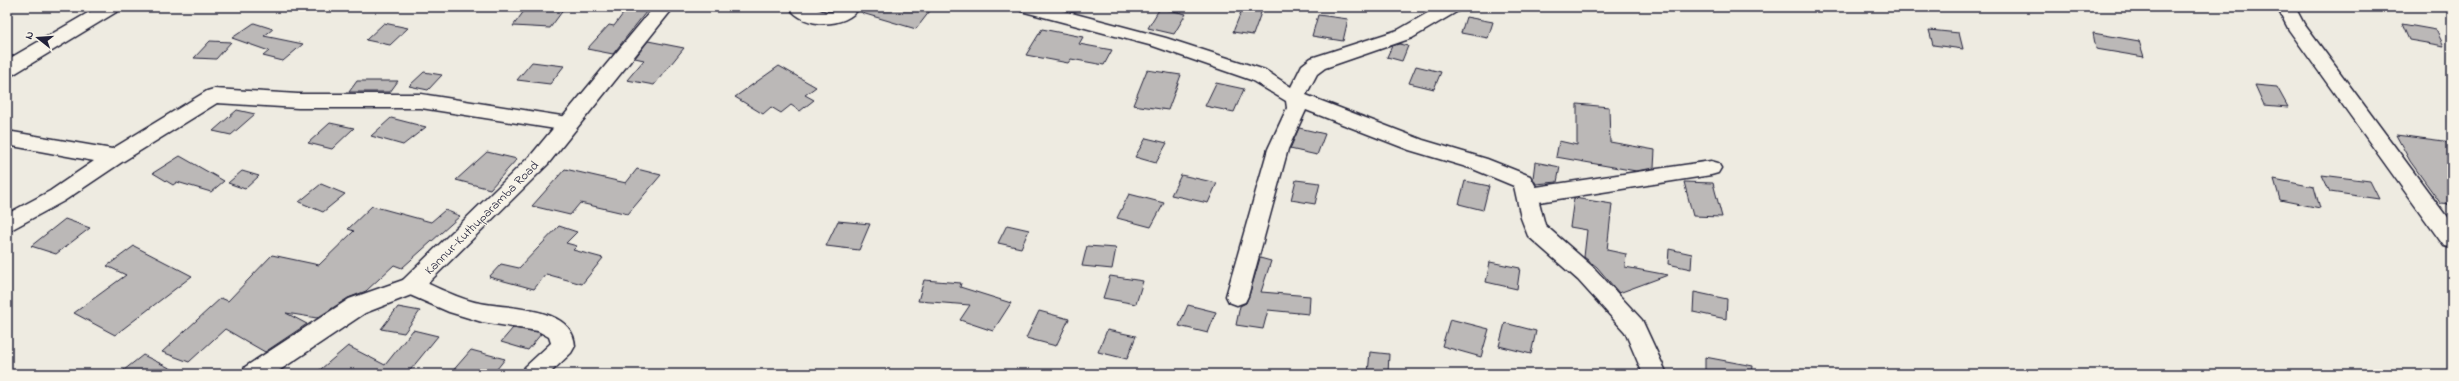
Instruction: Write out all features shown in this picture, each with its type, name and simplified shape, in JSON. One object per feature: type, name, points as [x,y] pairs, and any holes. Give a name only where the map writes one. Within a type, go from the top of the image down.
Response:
[{"type":"main road","name":"Kannur-Kuthuparamba Road","points":[[254,374],[357,306],[410,286],[540,158],[664,7]]},
{"type":"street","points":[[7,69],[112,7]]},
{"type":"street","points":[[798,7],[826,20],[846,12],[851,7]]},
{"type":"street","points":[[1027,7],[1159,42],[1258,75],[1295,98],[1416,144],[1507,174],[1523,181],[1532,223],[1536,230],[1586,274],[1634,326],[1654,374]]},
{"type":"street","points":[[1237,296],[1278,149],[1297,108],[1295,98],[1309,70],[1318,63],[1404,34],[1452,7]]},
{"type":"street","points":[[2286,7],[2296,26],[2452,240]]},
{"type":"street","points":[[7,224],[57,196],[115,157],[214,96],[298,101],[421,101],[568,124]]},
{"type":"street","points":[[7,138],[115,157]]},
{"type":"street","points":[[1527,196],[1711,168]]},
{"type":"street","points":[[410,286],[431,297],[474,311],[528,319],[556,329],[563,338],[563,346],[533,374]]},
{"type":"building","points":[[527,7],[564,9],[550,28],[513,26]]},
{"type":"building","points":[[628,7],[650,7],[613,54],[587,49],[609,25],[614,26]]},
{"type":"building","points":[[863,7],[933,7],[916,29],[862,13]]},
{"type":"building","points":[[1243,7],[1263,7],[1253,35],[1233,32]]},
{"type":"building","points":[[1160,8],[1186,14],[1174,34],[1148,28]]},
{"type":"building","points":[[1318,15],[1348,19],[1343,41],[1312,36]]},
{"type":"building","points":[[1466,17],[1493,22],[1488,38],[1461,33]]},
{"type":"building","points":[[254,23],[273,29],[264,36],[303,44],[283,61],[263,56],[269,51],[232,38]]},
{"type":"building","points":[[384,23],[408,28],[390,45],[366,40]]},
{"type":"building","points":[[2402,24],[2436,30],[2444,46],[2409,40]]},
{"type":"building","points":[[1042,29],[1083,37],[1079,44],[1112,50],[1104,65],[1071,59],[1068,63],[1026,55]]},
{"type":"building","points":[[1929,30],[1959,33],[1963,49],[1933,45]]},
{"type":"building","points":[[2093,33],[2139,41],[2144,57],[2096,49]]},
{"type":"building","points":[[210,41],[231,42],[216,59],[194,58]]},
{"type":"building","points":[[648,41],[684,48],[654,85],[627,80],[644,60],[635,58]]},
{"type":"building","points":[[1399,44],[1408,46],[1402,61],[1387,57],[1392,46]]},
{"type":"building","points":[[532,62],[564,66],[550,84],[517,80]]},
{"type":"building","points":[[779,66],[816,87],[805,95],[814,100],[800,111],[791,105],[781,113],[771,107],[763,114],[735,97]]},
{"type":"building","points":[[1416,66],[1441,72],[1434,89],[1409,83]]},
{"type":"building","points":[[1147,70],[1181,75],[1168,110],[1133,105]]},
{"type":"building","points":[[424,72],[442,75],[428,90],[409,86]]},
{"type":"building","points":[[357,81],[398,81],[390,92],[349,92]]},
{"type":"building","points":[[1216,83],[1244,89],[1234,112],[1205,106]]},
{"type":"building","points":[[2255,85],[2277,87],[2288,107],[2264,105]]},
{"type":"building","points":[[1577,104],[1609,107],[1610,142],[1655,150],[1654,168],[1636,171],[1556,157],[1559,141],[1577,145]]},
{"type":"building","points":[[237,110],[255,114],[231,135],[213,131]]},
{"type":"building","points":[[391,118],[426,127],[403,145],[371,136]]},
{"type":"building","points":[[330,123],[354,128],[332,149],[308,143]]},
{"type":"building","points":[[1299,128],[1325,134],[1317,155],[1290,149]]},
{"type":"building","points":[[2396,135],[2452,142],[2452,205],[2441,204],[2410,161]]},
{"type":"building","points":[[1146,138],[1167,143],[1156,163],[1135,157]]},
{"type":"building","points":[[487,152],[517,159],[490,189],[456,180]]},
{"type":"building","points":[[180,156],[224,181],[211,192],[177,182],[173,185],[153,173]]},
{"type":"building","points":[[1535,162],[1560,167],[1557,182],[1536,184],[1533,178]]},
{"type":"building","points":[[565,169],[626,183],[637,169],[661,175],[628,214],[580,203],[570,215],[532,206]]},
{"type":"building","points":[[242,171],[259,176],[245,189],[228,183]]},
{"type":"building","points":[[1181,175],[1217,183],[1208,203],[1171,195]]},
{"type":"building","points":[[2322,175],[2370,181],[2379,199],[2330,192]]},
{"type":"building","points":[[2274,179],[2314,187],[2320,208],[2280,200]]},
{"type":"building","points":[[1296,180],[1320,183],[1315,204],[1291,200]]},
{"type":"building","points":[[1465,181],[1489,186],[1483,210],[1459,204]]},
{"type":"building","points":[[1684,182],[1713,183],[1722,217],[1693,216]]},
{"type":"building","points":[[321,184],[345,194],[323,212],[299,202]]},
{"type":"building","points":[[1129,194],[1164,203],[1151,227],[1117,218]]},
{"type":"building","points":[[1574,198],[1612,204],[1607,250],[1626,254],[1625,267],[1668,275],[1619,293],[1597,267],[1584,257],[1587,230],[1570,227]]},
{"type":"building","points":[[372,206],[431,222],[445,210],[460,216],[402,268],[394,265],[366,291],[348,298],[317,318],[286,313],[307,324],[265,352],[225,329],[189,362],[162,352],[221,298],[228,301],[272,255],[319,265],[354,231],[348,229]]},
{"type":"building","points":[[65,219],[90,228],[56,254],[31,246]]},
{"type":"building","points":[[838,221],[870,224],[859,250],[826,246]]},
{"type":"building","points":[[1007,225],[1029,230],[1021,248],[998,243]]},
{"type":"building","points":[[559,226],[577,232],[566,243],[577,246],[573,250],[603,258],[582,284],[546,274],[534,289],[489,277],[501,264],[519,268]]},
{"type":"building","points":[[134,246],[192,276],[115,335],[74,313],[126,275],[107,266]]},
{"type":"building","points":[[1087,246],[1116,248],[1112,269],[1082,266]]},
{"type":"building","points":[[1669,249],[1692,254],[1691,269],[1668,264]]},
{"type":"building","points":[[1260,258],[1271,261],[1261,292],[1310,296],[1309,314],[1268,310],[1263,329],[1236,325],[1240,306],[1246,303],[1249,296]]},
{"type":"building","points":[[1490,262],[1520,268],[1517,289],[1486,282]]},
{"type":"building","points":[[1110,276],[1143,281],[1136,304],[1103,298]]},
{"type":"building","points":[[924,280],[961,283],[960,287],[1011,303],[993,331],[960,320],[970,305],[918,301]]},
{"type":"building","points":[[1694,292],[1727,299],[1726,319],[1693,312]]},
{"type":"building","points":[[1188,305],[1216,312],[1208,333],[1179,326]]},
{"type":"building","points":[[398,307],[420,311],[404,333],[381,329]]},
{"type":"building","points":[[1039,311],[1069,319],[1056,346],[1026,338]]},
{"type":"building","points":[[1450,319],[1489,329],[1481,357],[1442,346]]},
{"type":"building","points":[[1505,323],[1536,331],[1531,354],[1499,346]]},
{"type":"building","points":[[513,328],[538,332],[541,334],[528,350],[501,342]]},
{"type":"building","points":[[413,330],[438,336],[407,374],[315,374],[348,346],[385,365]]},
{"type":"building","points":[[1107,330],[1136,336],[1127,359],[1098,352]]},
{"type":"building","points":[[471,350],[505,359],[493,374],[450,374]]},
{"type":"building","points":[[1370,352],[1389,354],[1388,374],[1368,373]]},
{"type":"building","points":[[143,355],[182,374],[119,374]]},
{"type":"building","points":[[1705,357],[1753,366],[1752,374],[1705,374]]}]
